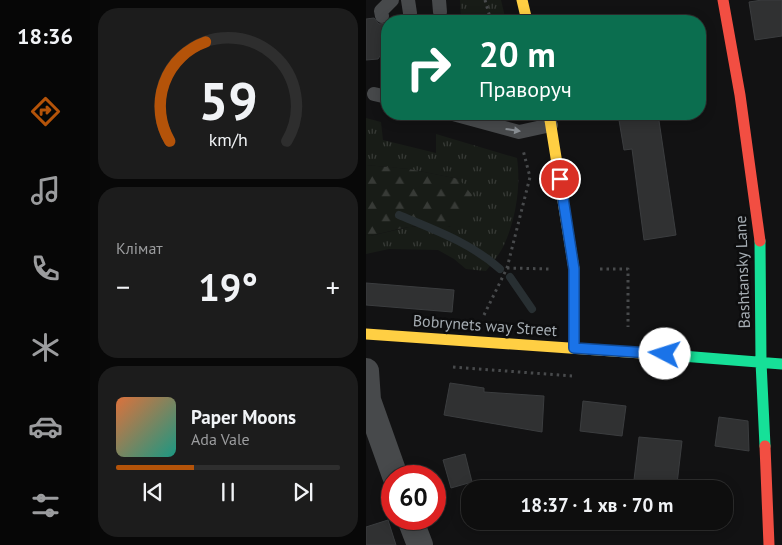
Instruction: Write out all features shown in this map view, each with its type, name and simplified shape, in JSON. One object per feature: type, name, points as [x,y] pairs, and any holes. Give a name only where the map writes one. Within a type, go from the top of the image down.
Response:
[{"type":"street","points":[[522,0],[526,15]]},
{"type":"street","name":"Bashtansky Lane","points":[[723,0],[740,95],[760,240],[761,362],[769,545]]},
{"type":"street","points":[[550,120],[574,269],[574,348]]},
{"type":"street","name":"Bobrynets way Street","points":[[366,334],[482,339],[782,364]]},
{"type":"street","points":[[366,371],[368,400],[391,465]]},
{"type":"street","points":[[414,530],[420,545]]},
{"type":"lane","points":[[382,15],[381,11],[392,0]]},
{"type":"lane","points":[[475,120],[519,132],[550,120]]},
{"type":"path","points":[[485,0],[489,15]]},
{"type":"path","points":[[483,318],[507,268],[530,178]]},
{"type":"path","points":[[482,370],[579,377]]},
{"type":"green space","points":[[460,0],[501,0],[505,15],[461,15]]},
{"type":"green space","points":[[366,118],[381,122],[383,140],[436,153],[436,134],[517,158],[518,191],[512,224],[502,248],[486,271],[466,269],[454,259],[438,250],[389,249],[366,254],[366,234],[370,236],[409,227],[450,227],[459,179],[409,169],[366,165]]},
{"type":"green space","points":[[366,165],[409,169],[459,179],[472,195],[467,209],[462,219],[449,227],[409,227],[370,236],[366,234]]},
{"type":"building","points":[[782,0],[782,36],[755,40],[749,2]]},
{"type":"building","points":[[374,18],[381,24],[381,54],[378,59],[366,60],[366,19]]},
{"type":"building","points":[[619,120],[659,120],[676,235],[644,240],[632,149],[624,150]]},
{"type":"building","points":[[366,283],[454,290],[452,312],[366,305]]},
{"type":"building","points":[[450,383],[484,388],[484,392],[544,396],[542,432],[444,415]]},
{"type":"building","points":[[583,401],[626,406],[622,436],[580,431]]},
{"type":"building","points":[[719,417],[748,421],[749,451],[715,446]]},
{"type":"building","points":[[639,437],[682,441],[677,480],[634,480]]},
{"type":"building","points":[[465,454],[472,480],[461,480],[461,485],[451,488],[446,465],[443,460]]},
{"type":"building","points":[[381,522],[381,530],[391,530],[396,545],[366,545],[366,527]]},
{"type":"waterway","points":[[399,215],[465,244],[500,269]]},
{"type":"waterway","points":[[510,277],[532,309]]},
{"type":"traffic: fast","points":[[760,241],[761,362],[765,446]]},
{"type":"traffic: fast","points":[[669,355],[782,364]]},
{"type":"traffic: slow","points":[[522,0],[526,15]]},
{"type":"traffic: slow","points":[[550,120],[574,269],[574,348]]},
{"type":"traffic: slow","points":[[366,334],[669,355]]},
{"type":"traffic: jam","points":[[723,0],[740,95],[760,241]]},
{"type":"traffic: jam","points":[[765,446],[769,545]]},
{"type":"route","points":[[560,179],[574,269],[574,348],[665,354]]}]
